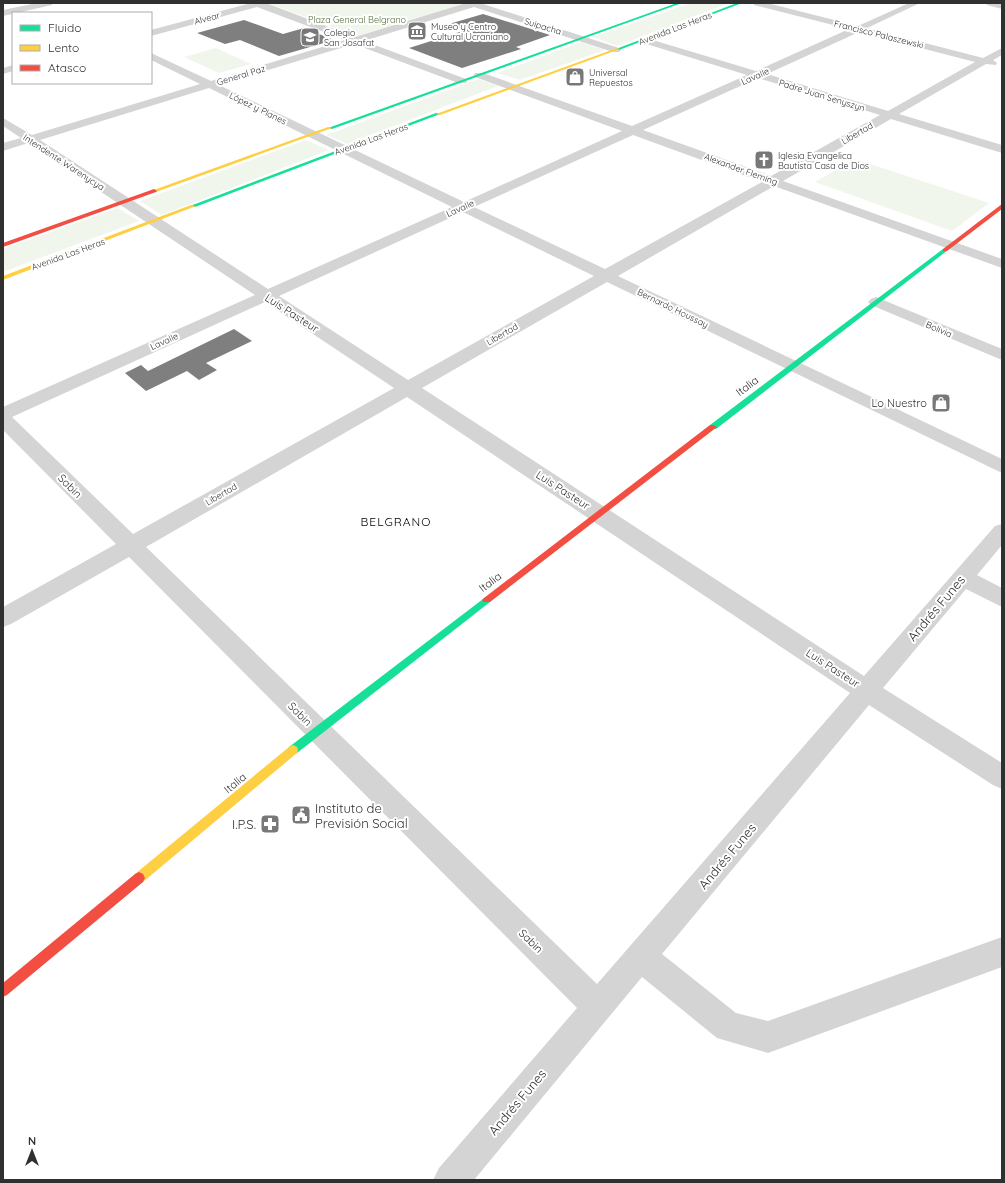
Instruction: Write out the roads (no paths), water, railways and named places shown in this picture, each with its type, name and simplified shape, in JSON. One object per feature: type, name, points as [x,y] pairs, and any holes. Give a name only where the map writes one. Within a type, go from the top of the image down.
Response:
[{"type":"main road","name":"Avenida Las Heras","points":[[3,244],[125,202],[680,3]]},
{"type":"main road","name":"Avenida Las Heras","points":[[3,278],[155,222],[344,149],[616,50],[740,3]]},
{"type":"main road","name":"Italia","points":[[3,991],[317,730],[1002,206]]},
{"type":"street","points":[[3,13],[45,3],[56,10]]},
{"type":"street","points":[[259,3],[462,81]]},
{"type":"street","name":"Alvear","points":[[152,33],[259,3]]},
{"type":"street","name":"Suipacha","points":[[474,3],[616,50]]},
{"type":"street","name":"General Paz","points":[[3,147],[474,3]]},
{"type":"street","name":"Francisco Palaszewski","points":[[757,3],[1002,66]]},
{"type":"street","name":"Lavalle","points":[[3,414],[916,3]]},
{"type":"street","points":[[990,3],[1002,6]]},
{"type":"street","name":"Padre Juan Senyszyn","points":[[643,40],[1002,149]]},
{"type":"street","name":"Libertad","points":[[3,618],[1002,51]]},
{"type":"street","name":"López y Planes","points":[[152,56],[344,149]]},
{"type":"street","name":"Alexander Fleming","points":[[479,75],[1002,264]]},
{"type":"street","name":"Intendente Warenycya","points":[[3,122],[125,202]]},
{"type":"street","name":"Bernardo Houssay","points":[[344,149],[1002,466]]},
{"type":"street","name":"Luis Pasteur","points":[[125,202],[867,691],[1002,777]]},
{"type":"street","name":"Bolivia","points":[[876,302],[1002,355]]},
{"type":"street","name":"Sabin","points":[[3,419],[598,1007]]},
{"type":"street","name":"Andrés Funes","points":[[451,1180],[1002,531]]},
{"type":"street","points":[[962,577],[1002,598]]},
{"type":"street","points":[[641,957],[728,1027],[768,1037],[1002,952]]},
{"type":"place","name":"Museo y Centro Cultural Ucraniano","points":[[417,31]]},
{"type":"place","name":"Colegio San Josafat","points":[[310,37]]},
{"type":"place","name":"Universal Repuestos","points":[[575,77]]},
{"type":"place","name":"Iglesia Evangelica Bautista Casa de Dios","points":[[764,160]]},
{"type":"place","name":"Lo Nuestro","points":[[941,403]]},
{"type":"place","name":"Instituto de Previsión Social","points":[[301,815]]},
{"type":"place","name":"I.P.S.","points":[[270,824]]},
{"type":"district","name":"BELGRANO","points":[[396,521]]},
{"type":"park label","name":"Plaza General Belgrano","points":[[357,19]]}]
